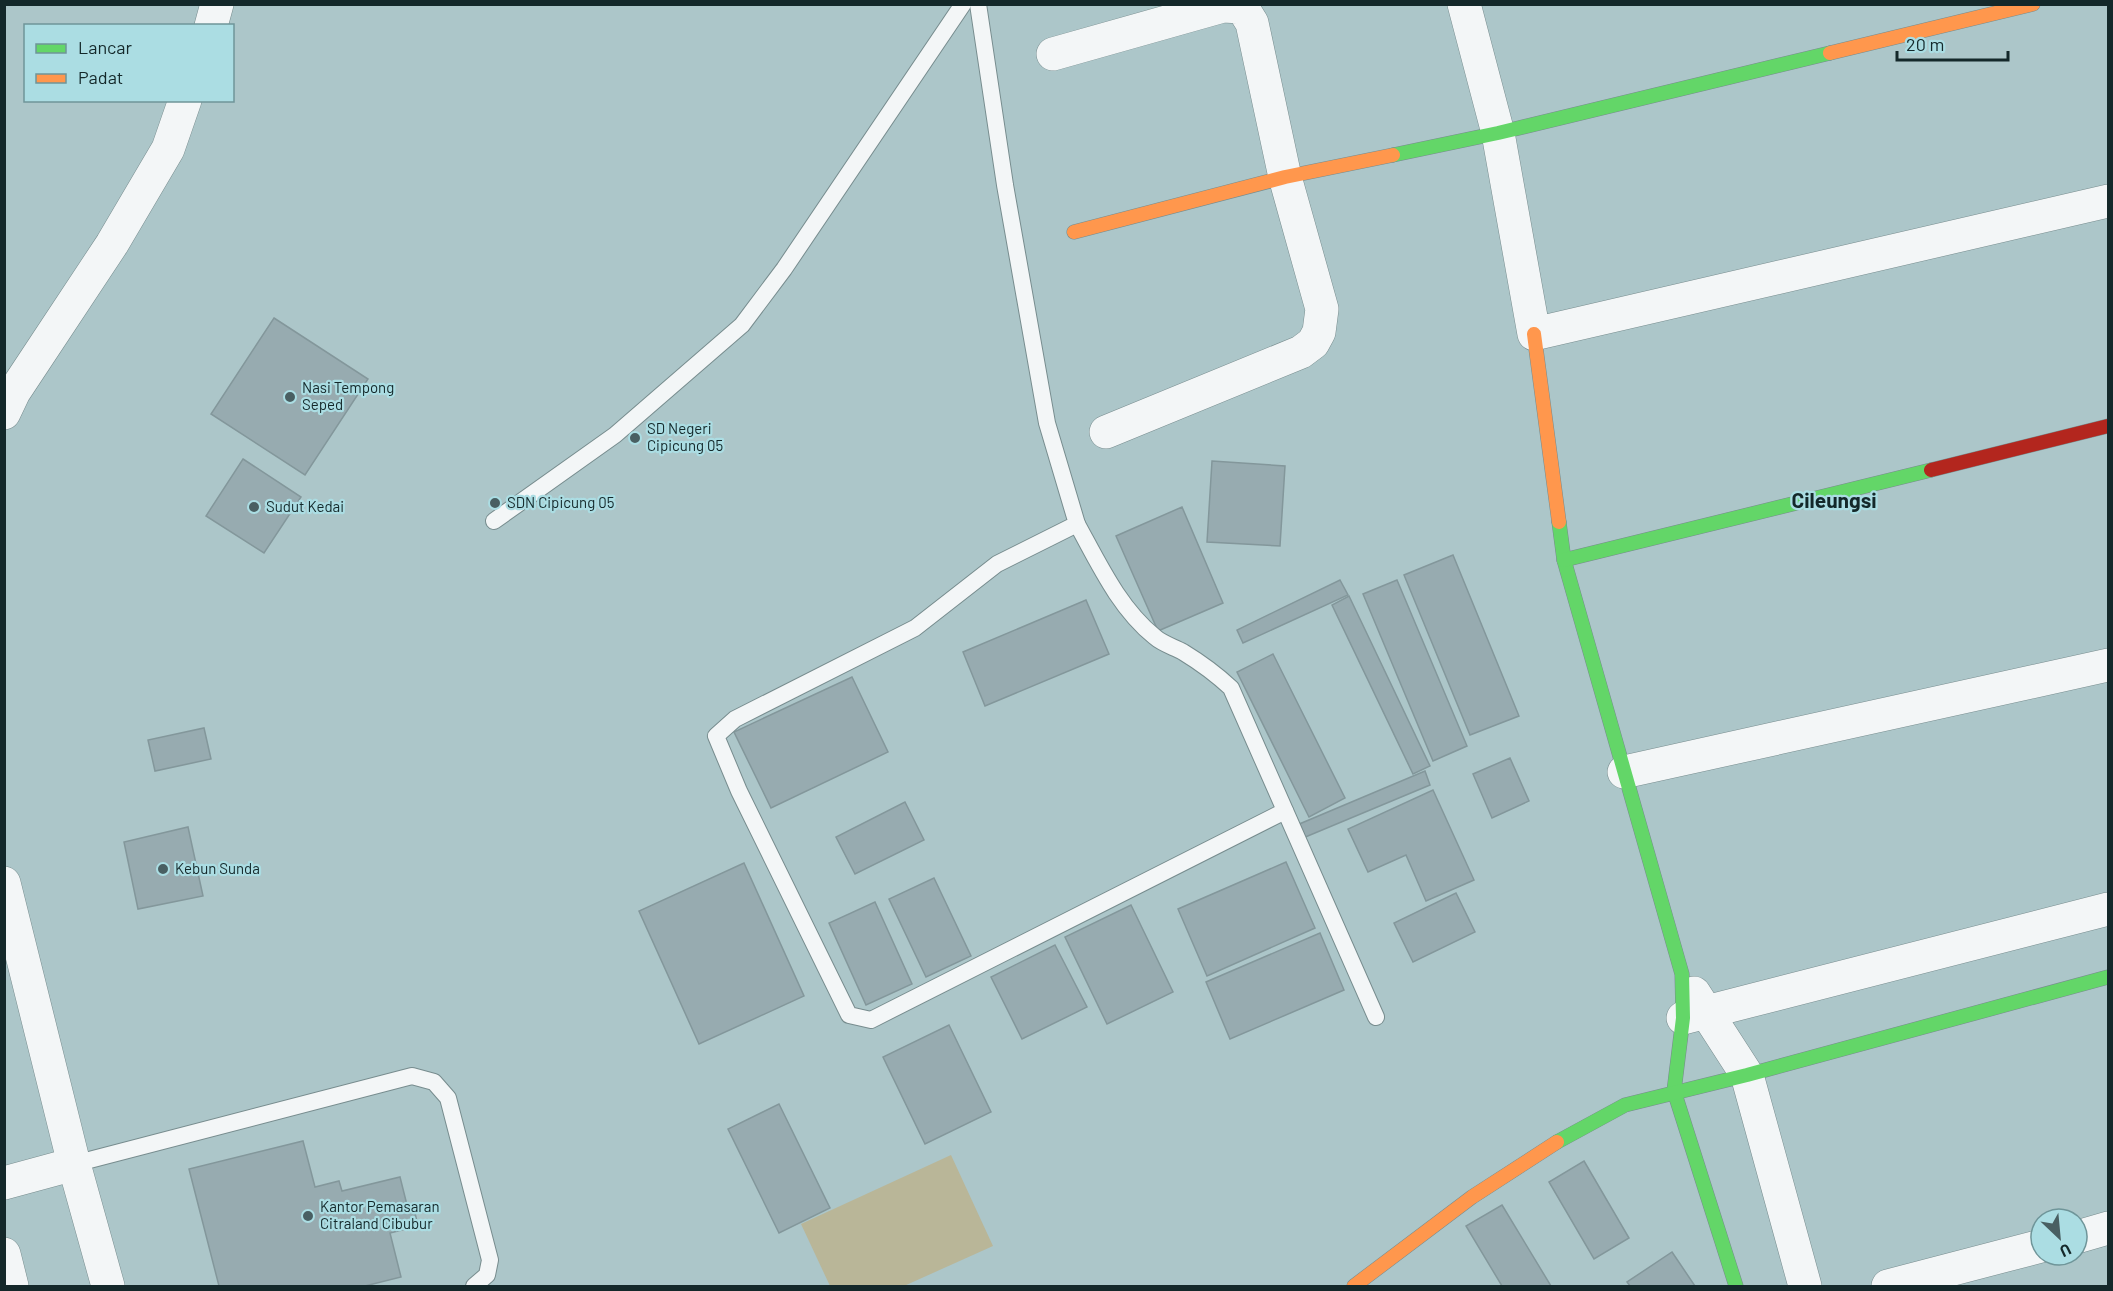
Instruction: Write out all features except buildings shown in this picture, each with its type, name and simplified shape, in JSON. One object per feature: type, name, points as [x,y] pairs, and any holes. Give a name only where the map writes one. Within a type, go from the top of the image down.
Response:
[{"type":"street","points":[[212,24],[217,4]]},
{"type":"street","points":[[1464,4],[1498,133],[1534,334],[1564,560],[1694,1015],[1747,1075],[1805,1287]]},
{"type":"street","points":[[1074,232],[1285,177],[1498,133],[2033,4]]},
{"type":"street","points":[[1053,54],[1223,6],[1242,7],[1252,23],[1285,177],[1322,309],[1322,321],[1313,343],[1301,352],[1106,432]]},
{"type":"street","points":[[4,413],[14,392],[112,244],[168,149],[184,102]]},
{"type":"street","points":[[1534,334],[2109,201]]},
{"type":"street","points":[[1564,560],[2109,426]]},
{"type":"street","points":[[1624,772],[2109,665]]},
{"type":"street","points":[[4,883],[74,1164],[108,1287]]},
{"type":"street","points":[[1694,1015],[2109,909]]},
{"type":"street","points":[[1354,1287],[1472,1197],[1568,1135],[1625,1105],[1674,1091],[1747,1075],[2109,977]]},
{"type":"street","points":[[1694,1015],[1674,1091],[1736,1287]]},
{"type":"street","points":[[4,1183],[74,1164]]},
{"type":"street","points":[[2089,1234],[2109,1228]]},
{"type":"street","points":[[1888,1287],[2029,1249]]},
{"type":"street","points":[[4,1254],[12,1287]]},
{"type":"lane","points":[[494,521],[615,435],[742,325],[784,268],[963,4]]},
{"type":"lane","points":[[978,4],[1005,185],[1047,423],[1077,524],[1116,594],[1141,625],[1157,639],[1214,672],[1231,688],[1376,1017]]},
{"type":"lane","points":[[1077,524],[997,564],[915,628],[735,719],[716,736],[739,791],[849,1015],[871,1020],[1285,811]]},
{"type":"lane","points":[[74,1164],[412,1076],[434,1082],[448,1098],[490,1260],[487,1275],[474,1287]]},
{"type":"shaded area","points":[[951,1155],[993,1246],[904,1286],[830,1286],[801,1224]]},
{"type":"traffic: fast","points":[[1393,155],[1498,133],[1830,53]]},
{"type":"traffic: fast","points":[[1564,560],[1931,470]]},
{"type":"traffic: fast","points":[[1559,522],[1564,560],[1682,974],[1683,1018],[1674,1091],[1736,1286]]},
{"type":"traffic: fast","points":[[1557,1142],[1625,1105],[1747,1075],[2108,977]]},
{"type":"traffic: slow","points":[[1830,53],[2033,4]]},
{"type":"traffic: slow","points":[[1074,232],[1285,177],[1393,155]]},
{"type":"traffic: slow","points":[[1534,334],[1559,522]]},
{"type":"traffic: slow","points":[[1354,1286],[1472,1197],[1557,1142]]},
{"type":"traffic: jam","points":[[1931,470],[2108,426]]},
{"type":"place","name":"Nasi Tempong Seped","points":[[290,397]]},
{"type":"place","name":"SD Negeri Cipicung 05","points":[[635,438]]},
{"type":"place","name":"SDN Cipicung 05","points":[[495,503]]},
{"type":"place","name":"Sudut Kedai","points":[[254,507]]},
{"type":"place","name":"Kebun Sunda","points":[[163,869]]},
{"type":"place","name":"Kantor Pemasaran Citraland Cibubur","points":[[308,1216]]},
{"type":"district","name":"Cileungsi","points":[[1834,501]]}]
